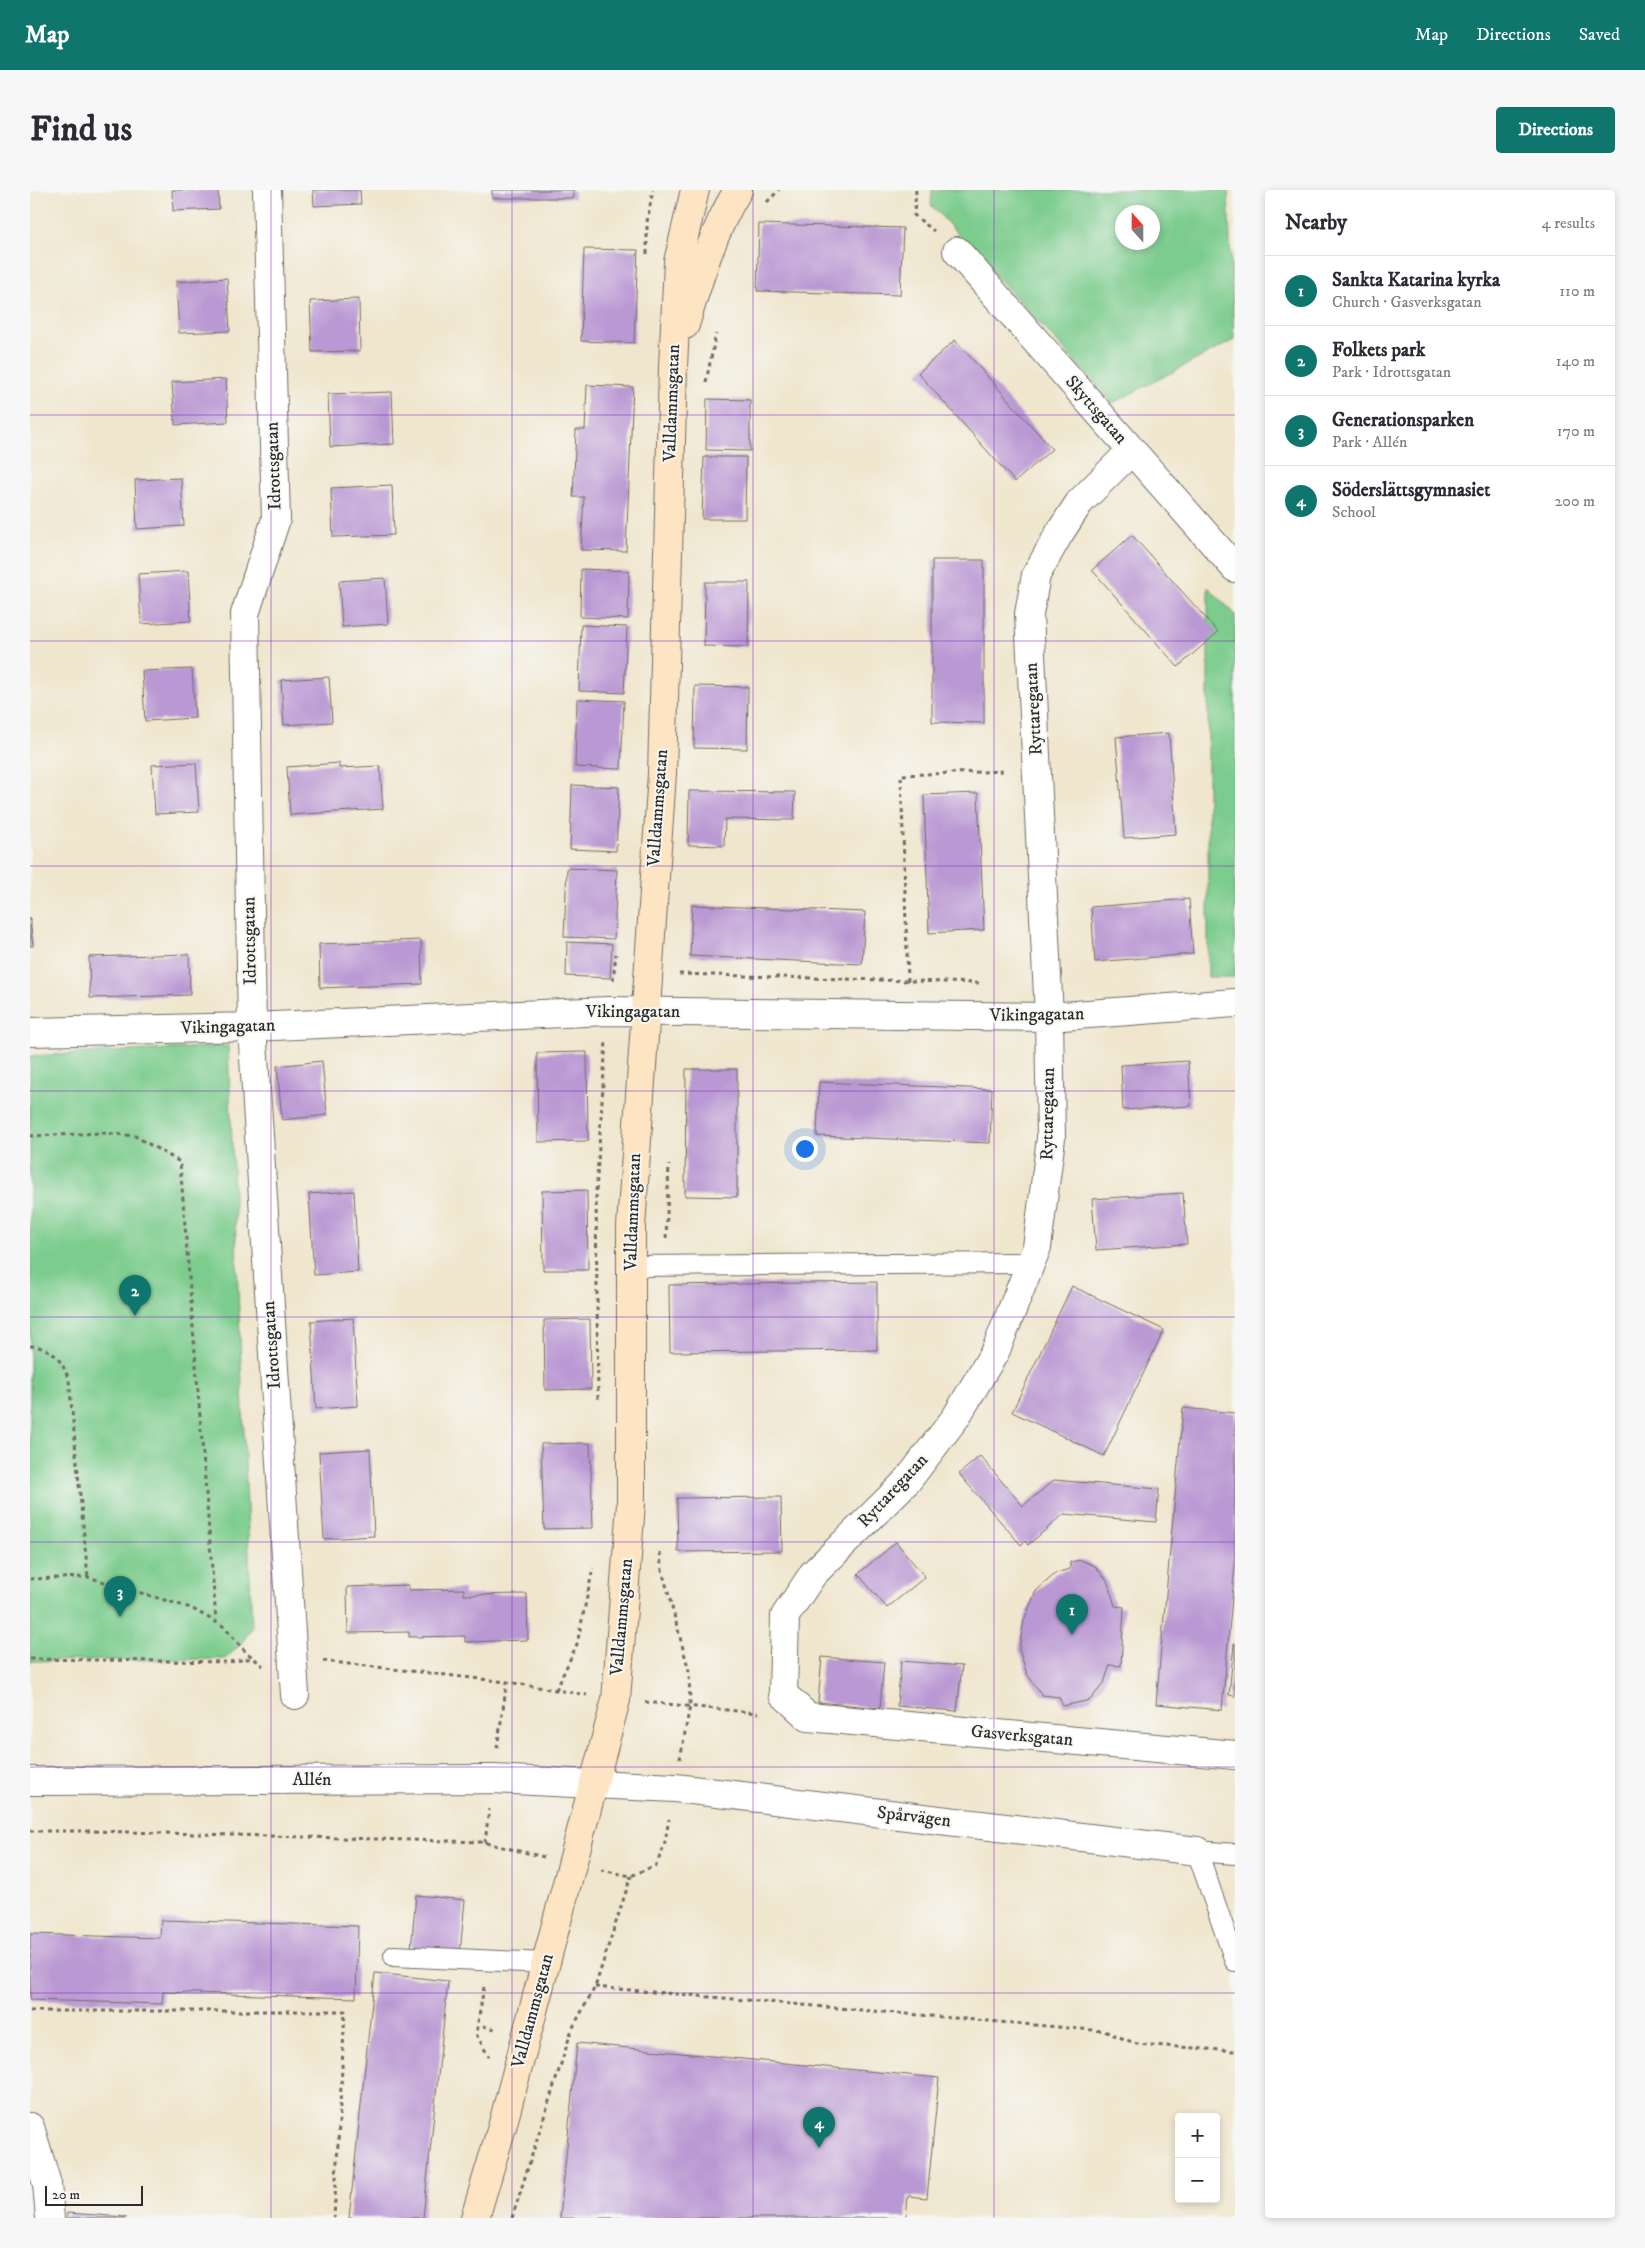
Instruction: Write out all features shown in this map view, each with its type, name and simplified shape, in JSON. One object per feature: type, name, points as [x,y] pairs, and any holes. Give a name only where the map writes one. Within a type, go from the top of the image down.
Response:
[{"type":"street","name":"Idrottsgatan","points":[[267,190],[276,519],[245,614],[252,1027],[295,1695]]},
{"type":"street","name":"Valldammsgatan","points":[[475,2218],[511,2094],[616,1700],[631,1504],[631,1227],[644,1010],[662,774],[673,367],[678,262],[695,190]]},
{"type":"street","points":[[673,367],[702,268],[728,206],[738,190]]},
{"type":"street","name":"Skyttsgatan","points":[[957,252],[1235,568]]},
{"type":"street","name":"Ryttaregatan","points":[[808,1717],[783,1694],[785,1616],[813,1574],[908,1480],[956,1417],[996,1350],[1037,1247],[1051,1138],[1048,1018],[1029,614],[1036,575],[1059,534],[1080,503],[1132,450]]},
{"type":"street","name":"Vikingagatan","points":[[30,1032],[252,1027],[644,1010],[1048,1018],[1235,1003]]},
{"type":"street","name":"Gasverksgatan","points":[[808,1717],[1235,1755]]},
{"type":"street","name":"Allén","points":[[30,1781],[493,1780],[593,1783]]},
{"type":"street","name":"Spårvägen","points":[[593,1783],[675,1788],[1197,1851]]},
{"type":"street","points":[[30,2127],[47,2184],[50,2218]]},
{"type":"lane","points":[[631,1266],[1031,1263]]},
{"type":"lane","points":[[1197,1851],[1235,1961]]},
{"type":"lane","name":"Spårvägen","points":[[1197,1851],[1235,1854]]},
{"type":"lane","points":[[394,1956],[546,1963]]},
{"type":"path","points":[[646,260],[647,222],[653,190]]},
{"type":"path","points":[[762,208],[779,190]]},
{"type":"path","points":[[916,190],[914,215],[957,252]]},
{"type":"path","points":[[705,391],[717,333]]},
{"type":"path","points":[[908,980],[901,775],[1007,771]]},
{"type":"path","points":[[598,1408],[596,1192],[608,1011],[618,944]]},
{"type":"path","points":[[675,1012],[676,973],[984,983]]},
{"type":"path","points":[[30,1136],[104,1133],[135,1136],[180,1162],[216,1620]]},
{"type":"path","points":[[664,1266],[669,1158]]},
{"type":"path","points":[[30,1346],[47,1349],[54,1354],[65,1369],[69,1380],[88,1578]]},
{"type":"path","points":[[30,1831],[92,1831],[482,1842],[631,1876],[656,1865],[664,1848],[690,1706],[688,1671],[661,1566],[660,1547]]},
{"type":"path","points":[[556,1690],[577,1644],[594,1562]]},
{"type":"path","points":[[30,1579],[88,1578],[192,1608],[216,1620],[253,1658],[295,1695]]},
{"type":"path","points":[[30,1659],[229,1662],[253,1658]]},
{"type":"path","points":[[292,1658],[507,1682],[616,1700],[759,1713]]},
{"type":"path","points":[[512,2218],[572,2029],[596,1987],[631,1876]]},
{"type":"path","points":[[504,1962],[486,1979],[476,2034],[511,2094]]},
{"type":"path","points":[[596,1987],[1104,2031],[1137,2044],[1235,2051]]},
{"type":"path","points":[[30,2011],[345,2011],[334,2218]]},
{"type":"path","points":[[482,2026],[495,2029]]},
{"type":"green space","points":[[932,190],[1228,190],[1234,340],[1113,403],[931,205]]},
{"type":"green space","points":[[1208,587],[1235,614],[1235,977],[1208,977]]},
{"type":"green space","points":[[228,1046],[252,1628],[240,1645],[225,1659],[30,1661],[30,1056]]},
{"type":"building","points":[[172,190],[218,190],[219,209],[173,211]]},
{"type":"building","points":[[313,190],[360,190],[361,204],[314,206]]},
{"type":"building","points":[[492,190],[574,190],[574,198],[492,198]]},
{"type":"building","points":[[759,224],[903,228],[900,295],[757,291]]},
{"type":"building","points":[[584,249],[638,250],[634,343],[581,341]]},
{"type":"building","points":[[227,278],[230,331],[179,333],[176,282]]},
{"type":"building","points":[[359,299],[360,351],[312,352],[310,301]]},
{"type":"building","points":[[955,340],[1052,449],[1015,482],[918,373]]},
{"type":"building","points":[[226,379],[228,422],[175,425],[172,382]]},
{"type":"building","points":[[587,385],[633,387],[626,551],[581,550],[584,497],[573,497],[576,430],[585,430]]},
{"type":"building","points":[[392,392],[394,444],[330,447],[328,394]]},
{"type":"building","points":[[707,399],[750,400],[750,451],[706,450]]},
{"type":"building","points":[[704,457],[746,457],[745,519],[702,519]]},
{"type":"building","points":[[181,478],[184,526],[137,529],[135,480]]},
{"type":"building","points":[[392,485],[394,535],[333,537],[331,488]]},
{"type":"building","points":[[1132,535],[1218,632],[1178,667],[1092,570]]},
{"type":"building","points":[[932,560],[984,560],[984,723],[932,722]]},
{"type":"building","points":[[581,569],[629,571],[628,619],[580,617]]},
{"type":"building","points":[[188,571],[191,621],[141,624],[138,574]]},
{"type":"building","points":[[385,578],[388,624],[342,627],[339,581]]},
{"type":"building","points":[[705,582],[749,582],[748,647],[704,646]]},
{"type":"building","points":[[581,625],[627,627],[624,693],[579,691]]},
{"type":"building","points":[[192,669],[195,718],[145,721],[142,671]]},
{"type":"building","points":[[329,677],[332,722],[284,725],[281,680]]},
{"type":"building","points":[[695,686],[748,687],[747,749],[694,748]]},
{"type":"building","points":[[577,699],[624,701],[621,769],[575,767]]},
{"type":"building","points":[[1169,733],[1176,834],[1124,838],[1116,737]]},
{"type":"building","points":[[196,763],[199,812],[155,814],[152,765]]},
{"type":"building","points":[[339,763],[339,768],[380,766],[383,809],[290,815],[287,767]]},
{"type":"building","points":[[572,785],[619,787],[616,851],[570,849]]},
{"type":"building","points":[[689,791],[795,792],[794,820],[725,819],[724,846],[688,845]]},
{"type":"building","points":[[978,793],[984,930],[929,933],[924,795]]},
{"type":"building","points":[[567,868],[617,870],[614,939],[564,937]]},
{"type":"building","points":[[1189,899],[1193,954],[1095,962],[1091,907]]},
{"type":"building","points":[[692,905],[865,912],[862,964],[690,956]]},
{"type":"building","points":[[30,918],[33,946],[30,946]]},
{"type":"building","points":[[421,940],[422,984],[320,988],[319,944]]},
{"type":"building","points":[[567,942],[612,944],[610,978],[566,976]]},
{"type":"building","points":[[189,954],[190,995],[90,998],[89,957]]},
{"type":"building","points":[[587,1052],[588,1141],[538,1142],[537,1053]]},
{"type":"building","points":[[322,1061],[327,1115],[282,1120],[277,1066]]},
{"type":"building","points":[[1188,1061],[1191,1106],[1123,1110],[1121,1065]]},
{"type":"building","points":[[686,1069],[737,1069],[737,1197],[685,1196]]},
{"type":"building","points":[[819,1082],[992,1089],[990,1143],[817,1136]]},
{"type":"building","points":[[587,1190],[588,1270],[543,1270],[542,1191]]},
{"type":"building","points":[[354,1191],[358,1272],[314,1275],[309,1194]]},
{"type":"building","points":[[1183,1193],[1187,1244],[1096,1250],[1092,1199]]},
{"type":"building","points":[[877,1282],[877,1350],[670,1352],[669,1285]]},
{"type":"building","points":[[1072,1286],[1164,1330],[1104,1456],[1012,1412]]},
{"type":"building","points":[[353,1318],[358,1406],[316,1409],[311,1321]]},
{"type":"building","points":[[590,1319],[591,1389],[545,1390],[544,1320]]},
{"type":"building","points":[[1183,1408],[1235,1413],[1235,1564],[1222,1710],[1156,1704]]},
{"type":"building","points":[[590,1443],[593,1528],[544,1529],[541,1444]]},
{"type":"building","points":[[370,1449],[374,1536],[324,1539],[319,1452]]},
{"type":"building","points":[[980,1456],[1023,1506],[1054,1480],[1159,1489],[1156,1522],[1064,1514],[1028,1545],[1025,1541],[1021,1545],[959,1474]]},
{"type":"building","points":[[781,1497],[782,1551],[678,1552],[677,1498]]},
{"type":"building","points":[[896,1542],[925,1577],[887,1608],[858,1574]]},
{"type":"building","points":[[1081,1560],[1095,1566],[1107,1580],[1115,1606],[1124,1607],[1121,1666],[1110,1665],[1104,1683],[1090,1700],[1063,1706],[1059,1697],[1042,1695],[1027,1674],[1019,1649],[1024,1620],[1036,1591],[1056,1573],[1070,1569],[1070,1562]]},
{"type":"building","points":[[408,1585],[408,1590],[464,1589],[464,1595],[527,1594],[528,1640],[465,1642],[465,1636],[409,1637],[409,1632],[348,1633],[347,1587]]},
{"type":"building","points":[[1235,1643],[1235,1696],[1229,1695]]},
{"type":"building","points":[[822,1657],[884,1662],[880,1708],[818,1702]]},
{"type":"building","points":[[901,1661],[962,1666],[957,1711],[897,1706]]},
{"type":"building","points":[[416,1895],[465,1900],[460,1954],[411,1949]]},
{"type":"building","points":[[161,1920],[358,1926],[356,1998],[163,1992],[162,2004],[30,2000],[30,1934],[160,1938]]},
{"type":"building","points":[[375,1973],[448,1981],[423,2218],[349,2218]]},
{"type":"building","points":[[577,2043],[939,2078],[927,2198],[908,2196],[906,2218],[560,2218]]},
{"type":"building","points":[[67,2213],[126,2217],[126,2218],[67,2218]]},
{"type":"place","name":"Folkets park","points":[[135,1316]]},
{"type":"place","name":"Generationsparken","points":[[120,1617]]},
{"type":"place","name":"Sankta Katarina kyrka","points":[[1072,1635]]},
{"type":"place","name":"Söderslättsgymnasiet","points":[[819,2148]]}]
